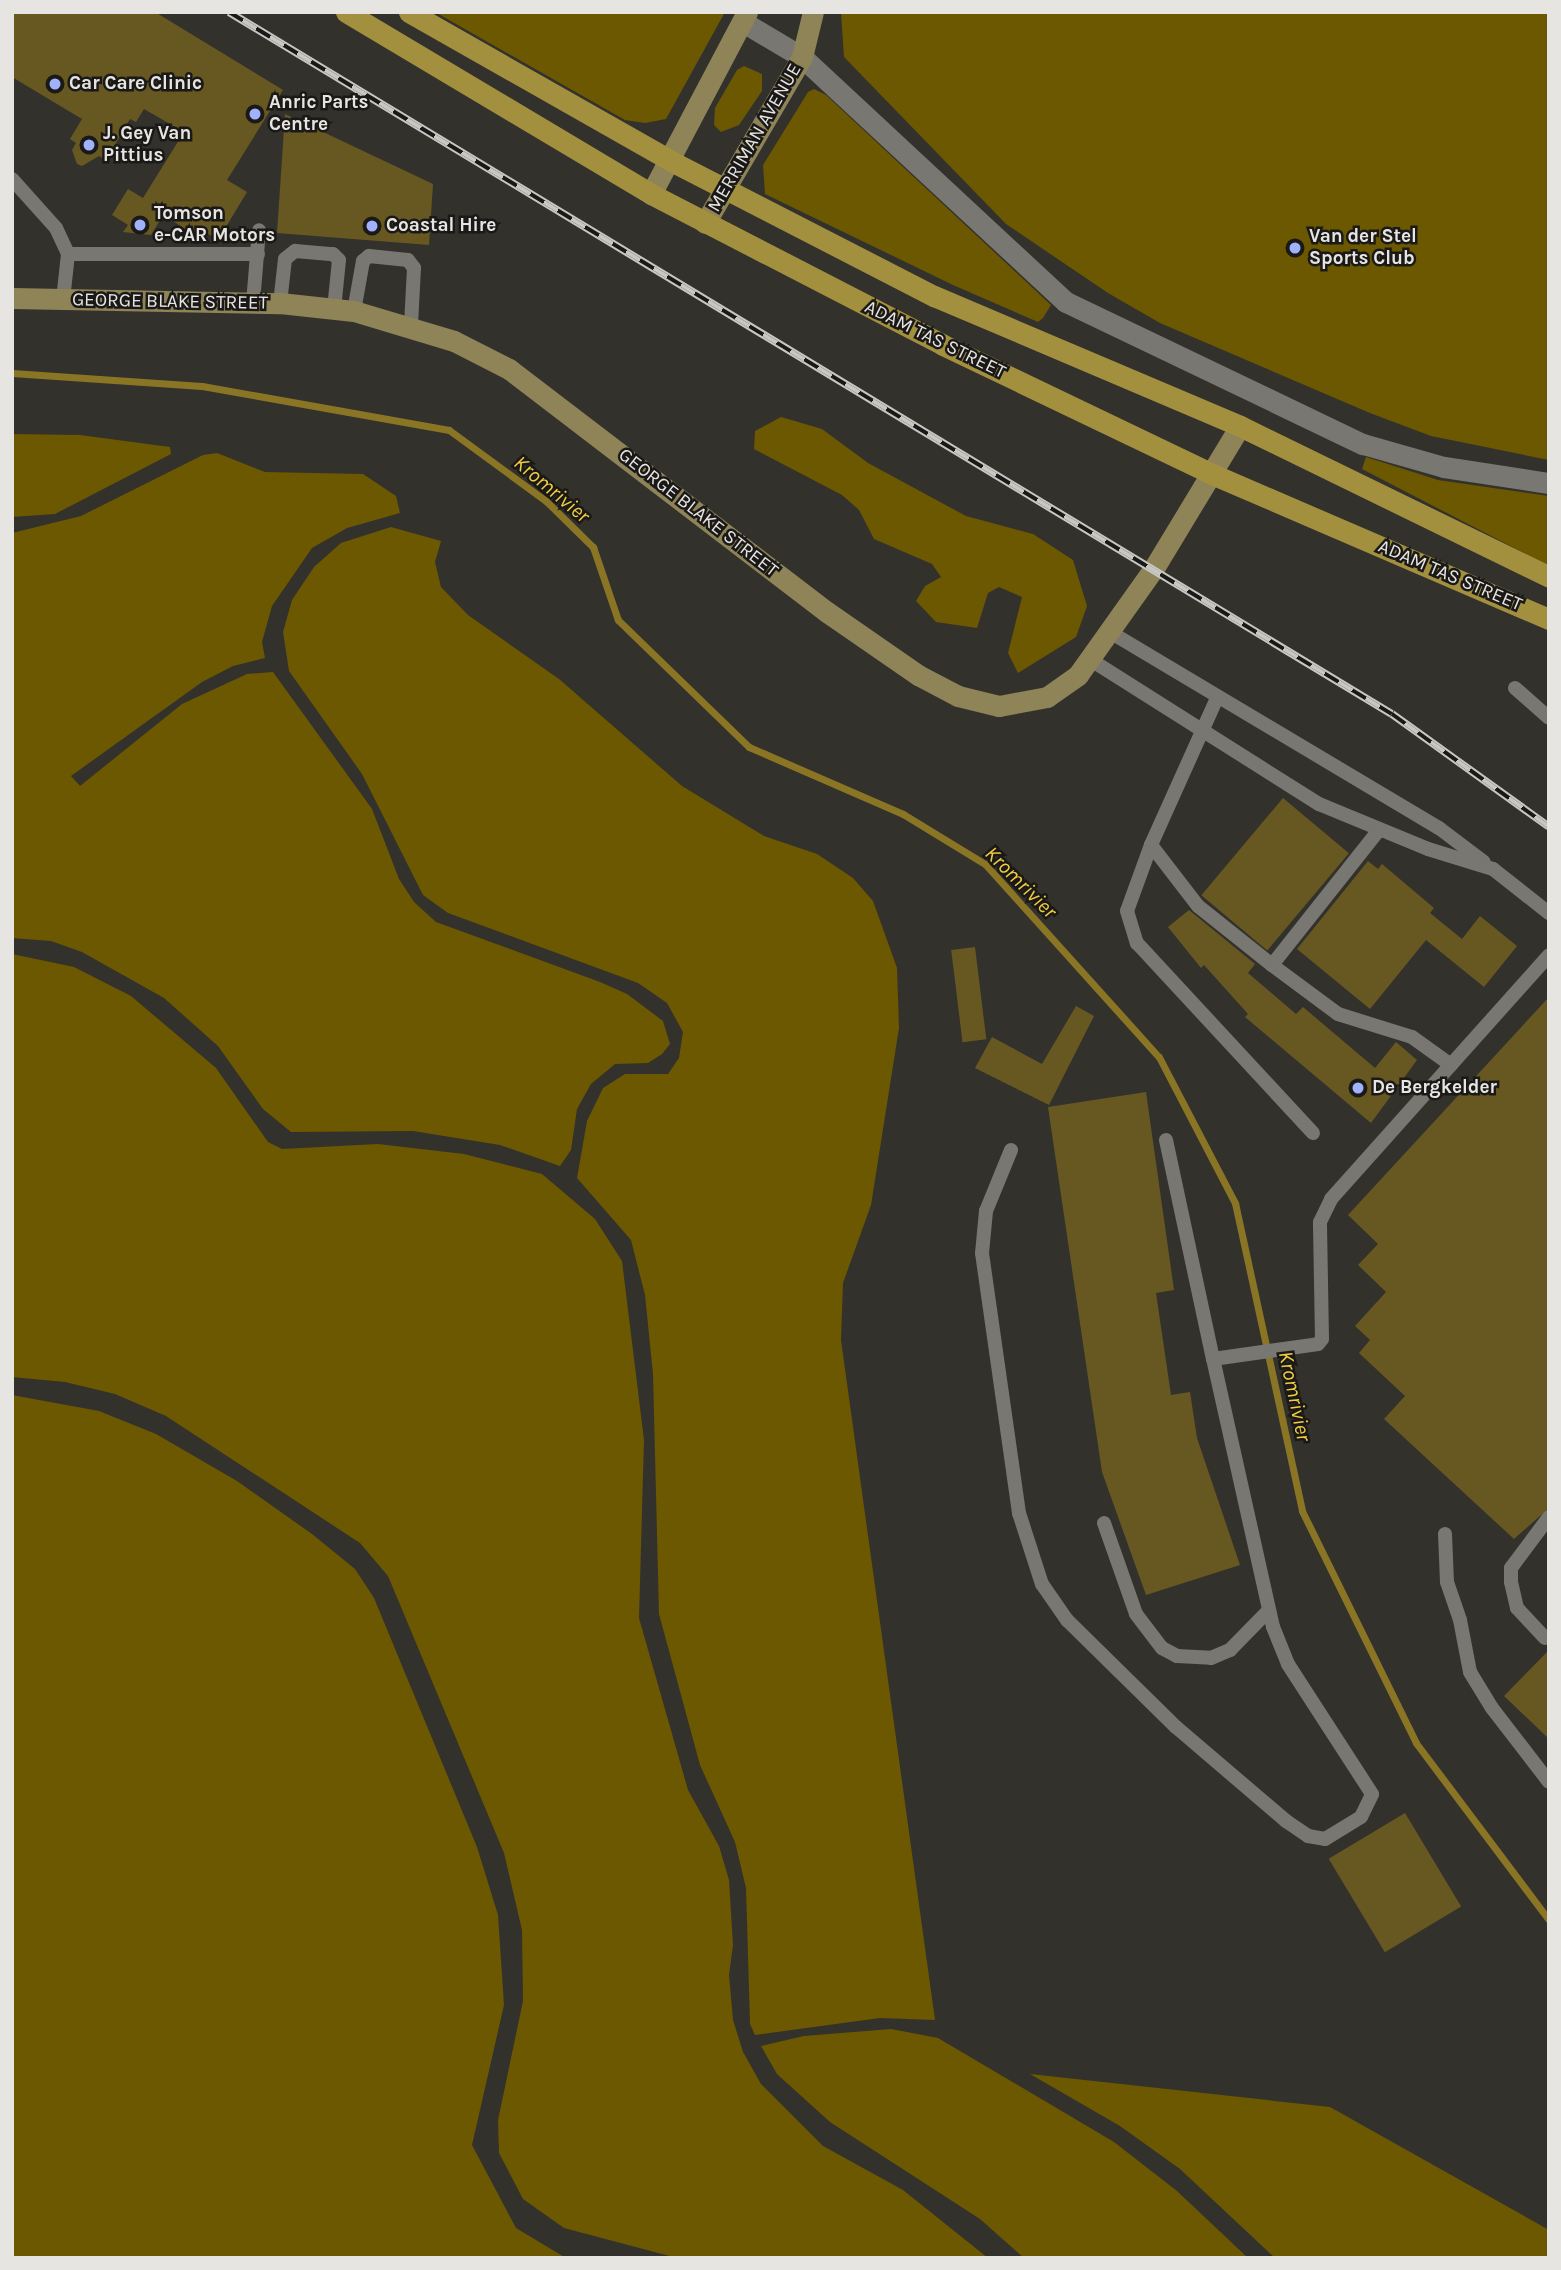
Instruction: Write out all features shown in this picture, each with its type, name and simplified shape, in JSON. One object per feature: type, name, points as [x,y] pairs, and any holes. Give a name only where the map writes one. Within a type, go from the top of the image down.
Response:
[{"type":"main road","name":"ADAM TAS STREET","points":[[345,12],[651,194],[943,345],[1212,474],[1549,619]]},
{"type":"main road","name":"ADAM TAS STREET","points":[[409,12],[671,161],[934,296],[1240,426],[1549,577]]},
{"type":"street","name":"MERRIMAN AVENUE","points":[[705,223],[802,57],[813,12]]},
{"type":"street","points":[[651,194],[671,161],[745,17],[802,57],[1066,302],[1363,444],[1444,467],[1549,483]]},
{"type":"street","name":"GEORGE BLAKE STREET","points":[[12,298],[280,303],[344,310],[411,326],[509,369],[827,612],[918,675],[958,696],[999,706],[1023,705],[1067,684],[1091,660],[1212,474],[1240,426]]},
{"type":"lane","points":[[12,179],[56,228],[68,254],[63,300]]},
{"type":"lane","points":[[253,303],[259,230]]},
{"type":"lane","points":[[280,303],[285,258],[295,251],[332,254],[339,260],[344,310]]},
{"type":"lane","points":[[68,254],[258,254]]},
{"type":"lane","points":[[344,310],[363,261],[369,256],[408,260],[414,268],[411,326]]},
{"type":"lane","points":[[1110,632],[1217,698],[1440,828],[1549,913]]},
{"type":"lane","points":[[1091,660],[1201,732],[1320,804],[1379,830],[1493,869]]},
{"type":"lane","points":[[1515,688],[1549,718]]},
{"type":"lane","points":[[1217,698],[1152,845],[1128,911],[1138,943],[1313,1133]]},
{"type":"lane","points":[[1272,965],[1379,830]]},
{"type":"lane","points":[[1152,845],[1198,906],[1338,1014],[1412,1037],[1451,1065]]},
{"type":"lane","points":[[1213,1359],[1318,1344],[1325,1329],[1318,1245],[1320,1222],[1331,1199],[1549,954]]},
{"type":"lane","points":[[1011,1150],[986,1210],[982,1253],[1019,1513],[1042,1584],[1067,1620],[1176,1727],[1286,1821],[1308,1836],[1325,1839],[1361,1817],[1372,1794],[1288,1664],[1268,1611],[1166,1140]]},
{"type":"lane","points":[[1545,1638],[1517,1608],[1511,1568],[1549,1517]]},
{"type":"lane","points":[[1104,1523],[1136,1614],[1162,1648],[1177,1656],[1211,1658],[1230,1650],[1268,1611]]},
{"type":"lane","points":[[1445,1534],[1447,1582],[1461,1620],[1470,1672],[1549,1782]]},
{"type":"shaded area","points":[[435,12],[725,12],[666,119],[645,123],[625,120]]},
{"type":"shaded area","name":"Van der Stel Sports Club","points":[[841,12],[1549,12],[1549,460],[1431,436],[1370,413],[1160,323],[1108,293],[1006,224],[844,57]]},
{"type":"shaded area","points":[[744,66],[762,74],[762,91],[739,125],[721,132],[714,125],[715,108],[737,70]]},
{"type":"shaded area","points":[[814,89],[826,95],[1051,305],[1043,318],[1038,322],[953,285],[765,194],[763,165],[808,92]]},
{"type":"shaded area","points":[[781,417],[822,429],[868,463],[966,516],[1033,534],[1073,560],[1087,606],[1076,637],[1018,673],[1008,653],[1022,597],[999,587],[988,593],[977,628],[936,622],[916,601],[925,586],[941,577],[932,564],[874,539],[859,510],[842,495],[754,449],[755,431]]},
{"type":"shaded area","points":[[12,434],[80,435],[170,447],[171,454],[55,514],[12,517]]},
{"type":"shaded area","points":[[217,453],[265,472],[363,474],[396,496],[400,513],[347,528],[312,548],[272,606],[262,642],[265,658],[233,666],[202,682],[71,776],[80,786],[182,704],[247,674],[273,672],[372,809],[399,879],[414,902],[436,922],[600,982],[627,994],[663,1021],[670,1044],[662,1054],[648,1063],[615,1064],[591,1084],[577,1109],[571,1150],[560,1166],[500,1145],[413,1131],[291,1132],[263,1109],[218,1046],[164,998],[82,952],[51,941],[12,938],[12,533],[81,516],[203,455]]},
{"type":"shaded area","points":[[1366,457],[1438,480],[1549,496],[1549,566],[1362,469]]},
{"type":"shaded area","points":[[391,527],[441,541],[435,562],[441,587],[468,615],[559,679],[682,786],[764,836],[817,854],[853,878],[873,901],[897,968],[899,1028],[871,1205],[843,1283],[841,1340],[935,2020],[880,2018],[755,2035],[750,2024],[746,1888],[735,1842],[700,1765],[659,1614],[653,1374],[645,1295],[631,1240],[577,1178],[587,1121],[603,1088],[625,1074],[668,1074],[679,1058],[683,1032],[667,1003],[638,983],[448,913],[423,895],[362,774],[289,671],[283,632],[292,600],[314,567],[341,543]]},
{"type":"shaded area","points":[[12,954],[74,967],[131,996],[216,1068],[268,1142],[282,1149],[378,1144],[464,1154],[542,1174],[595,1219],[622,1261],[644,1440],[639,1618],[688,1790],[719,1846],[729,1880],[733,1945],[729,1975],[733,2020],[743,2052],[761,2084],[823,2146],[903,2190],[988,2258],[677,2258],[564,2228],[523,2199],[499,2153],[498,2120],[523,2001],[522,1930],[504,1853],[388,1576],[360,1543],[166,1416],[115,1394],[65,1382],[12,1377]]},
{"type":"shaded area","points":[[12,1395],[99,1411],[156,1434],[237,1481],[312,1534],[355,1569],[374,1598],[477,1847],[498,1915],[504,2005],[472,2145],[516,2228],[566,2258],[12,2258]]},
{"type":"shaded area","points":[[891,2029],[938,2038],[1114,2142],[1177,2191],[1248,2258],[1024,2258],[980,2219],[830,2122],[777,2074],[761,2046],[804,2036]]},
{"type":"shaded area","points":[[1030,2074],[1330,2107],[1549,2230],[1549,2258],[1275,2258],[1180,2169],[1120,2126]]},
{"type":"building","points":[[12,12],[155,12],[283,90],[227,180],[247,192],[218,240],[199,228],[195,235],[163,215],[151,235],[123,232],[128,225],[112,215],[128,189],[143,198],[184,132],[144,109],[136,122],[130,119],[106,160],[99,156],[82,166],[77,164],[72,150],[76,143],[70,139],[82,119],[12,77]]},
{"type":"building","points":[[285,114],[433,184],[429,245],[277,233]]},
{"type":"building","points":[[1283,798],[1349,853],[1267,951],[1201,895]]},
{"type":"building","points":[[1368,861],[1378,869],[1382,864],[1434,908],[1430,913],[1462,939],[1480,916],[1517,946],[1484,987],[1426,940],[1370,1009],[1297,949]]},
{"type":"building","points":[[1189,910],[1255,964],[1248,973],[1296,1014],[1303,1007],[1375,1068],[1396,1042],[1417,1060],[1371,1123],[1245,1017],[1248,1014],[1204,965],[1201,968],[1168,927]]},
{"type":"building","points":[[975,947],[986,1039],[963,1042],[951,950]]},
{"type":"building","points":[[1549,997],[1549,1508],[1514,1539],[1384,1419],[1405,1396],[1359,1353],[1370,1340],[1355,1326],[1386,1292],[1358,1265],[1378,1244],[1348,1215]]},
{"type":"building","points":[[1076,1006],[1094,1016],[1049,1105],[975,1068],[992,1037],[1042,1064]]},
{"type":"building","points":[[1146,1092],[1174,1290],[1156,1293],[1171,1395],[1190,1392],[1197,1438],[1240,1565],[1146,1595],[1102,1472],[1048,1107]]},
{"type":"building","points":[[1549,1650],[1549,1739],[1504,1696]]},
{"type":"building","points":[[1405,1813],[1461,1906],[1385,1952],[1329,1859]]},
{"type":"waterway","name":"Kromrivier","points":[[12,373],[202,386],[449,430],[546,501],[593,547],[618,620],[749,747],[903,814],[985,864],[1159,1057],[1235,1203],[1302,1511],[1416,1743],[1549,1920]]},
{"type":"railway","points":[[229,12],[1392,714],[1549,827]]},
{"type":"place","name":"Car Care Clinic","points":[[55,84]]},
{"type":"place","name":"Anric Parts Centre","points":[[255,114]]},
{"type":"place","name":"J. Gey Van Pittius","points":[[89,145]]},
{"type":"place","name":"Tomson e-CAR Motors","points":[[140,225]]},
{"type":"place","name":"Coastal Hire","points":[[372,226]]},
{"type":"place","name":"Van der Stel Sports Club","points":[[1295,248]]},
{"type":"place","name":"De Bergkelder","points":[[1358,1088]]}]
